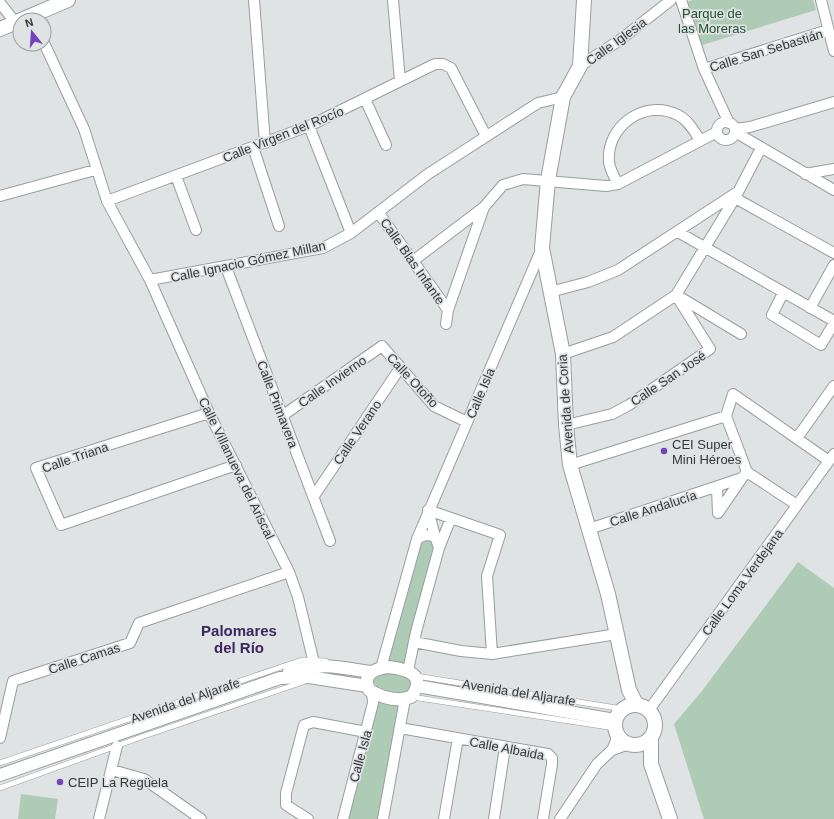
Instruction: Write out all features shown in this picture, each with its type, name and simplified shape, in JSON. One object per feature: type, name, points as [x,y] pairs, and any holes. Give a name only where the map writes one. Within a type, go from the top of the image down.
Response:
[{"type":"main road","points":[[44,12],[68,0]]},
{"type":"main road","points":[[580,66],[584,0]]},
{"type":"main road","points":[[0,29],[12,23]]},
{"type":"main road","name":"Avenida de Coria","points":[[580,66],[563,97],[548,180],[542,248],[563,354],[566,425],[570,465],[608,594],[629,690],[636,704]]},
{"type":"main road","points":[[651,764],[632,745],[624,742],[617,722],[636,704],[649,710],[653,715],[655,726],[651,737],[651,764],[670,819]]},
{"type":"main road","points":[[632,745],[647,741],[651,737]]},
{"type":"street","points":[[254,0],[264,143]]},
{"type":"street","points":[[392,0],[400,81]]},
{"type":"street","name":"Calle Iglesia","points":[[580,66],[620,40],[671,0]]},
{"type":"street","points":[[681,0],[704,69],[733,128],[761,148],[834,190]]},
{"type":"street","points":[[821,0],[834,51]]},
{"type":"street","points":[[0,3],[12,18]]},
{"type":"street","name":"Calle San Sebastián","points":[[704,69],[828,30]]},
{"type":"street","points":[[48,52],[84,129],[107,202],[150,280]]},
{"type":"street","name":"Calle Virgen del Rocío","points":[[107,202],[309,126],[435,64],[443,64],[451,68],[486,136]]},
{"type":"street","name":"Calle Ignacio Gómez Millan","points":[[150,280],[323,248],[351,233],[428,174],[486,136],[538,104],[563,97]]},
{"type":"street","points":[[365,99],[386,145]]},
{"type":"street","points":[[733,128],[732,138],[727,140],[722,139],[717,132],[720,125],[733,128],[750,127],[834,102]]},
{"type":"street","points":[[618,184],[612,173],[609,162],[612,140],[625,122],[635,115],[645,111],[657,110],[678,115],[687,122],[700,140]]},
{"type":"street","points":[[309,126],[351,233]]},
{"type":"street","name":"Calle Blas Infante","points":[[446,324],[448,310],[484,207],[503,185],[523,180],[548,180],[606,186],[618,184],[637,176],[717,132]]},
{"type":"street","points":[[253,147],[280,226]]},
{"type":"street","points":[[563,354],[614,337],[676,295],[736,195],[761,148]]},
{"type":"street","points":[[805,174],[834,169]]},
{"type":"street","points":[[0,196],[96,170]]},
{"type":"street","points":[[176,176],[196,230]]},
{"type":"street","points":[[550,292],[588,282],[618,270],[736,195]]},
{"type":"street","points":[[736,195],[834,253]]},
{"type":"street","points":[[413,261],[484,207]]},
{"type":"street","name":"Calle Blas Infante","points":[[378,212],[448,310]]},
{"type":"street","points":[[678,232],[704,248],[784,293],[834,322],[821,345],[772,316],[784,293]]},
{"type":"street","name":"Calle Isla","points":[[375,670],[417,539],[428,510],[542,248]]},
{"type":"street","points":[[810,308],[834,265]]},
{"type":"street","name":"Calle Primavera","points":[[226,266],[330,541]]},
{"type":"street","name":"Calle Villanueva del Ariscal","points":[[150,280],[209,413],[289,572],[298,597],[313,659]]},
{"type":"street","points":[[676,295],[741,334]]},
{"type":"street","name":"Calle San José","points":[[566,425],[612,414],[629,405],[710,349],[676,295]]},
{"type":"street","name":"Calle Otoño","points":[[382,346],[434,406],[467,422]]},
{"type":"street","name":"Calle Invierno","points":[[282,416],[382,346]]},
{"type":"street","name":"Calle Verano","points":[[314,496],[400,368]]},
{"type":"street","points":[[798,438],[834,386]]},
{"type":"street","points":[[797,504],[745,475],[726,416],[734,394],[798,438],[832,457]]},
{"type":"street","name":"Calle Triana","points":[[209,413],[36,468],[61,525],[236,465]]},
{"type":"street","points":[[570,465],[726,416]]},
{"type":"street","name":"Calle Loma Verdejana","points":[[649,710],[832,457]]},
{"type":"street","name":"Calle Andalucía","points":[[588,528],[717,487],[745,475]]},
{"type":"street","name":"Calle Andalucía","points":[[717,487],[718,513],[745,475]]},
{"type":"street","points":[[428,510],[500,535],[487,576],[492,654]]},
{"type":"street","points":[[428,510],[439,548]]},
{"type":"street","points":[[383,819],[400,728],[413,678],[414,642],[439,548],[451,518]]},
{"type":"street","points":[[417,539],[425,535],[436,536]]},
{"type":"street","name":"Calle Camas","points":[[0,738],[13,681],[130,643],[139,623],[289,572]]},
{"type":"street","points":[[414,642],[461,652],[492,654],[617,634]]},
{"type":"street","name":"Avenida del Aljarafe","points":[[0,775],[280,678],[298,669],[324,665],[375,670],[396,668],[413,678],[617,722]]},
{"type":"street","points":[[370,689],[375,670]]},
{"type":"street","name":"Avenida del Aljarafe","points":[[280,678],[309,677],[370,689],[388,698],[408,698]]},
{"type":"street","name":"Calle Isla","points":[[343,819],[373,704],[370,689]]},
{"type":"street","points":[[308,819],[286,805],[286,793],[304,725],[313,722],[366,732]]},
{"type":"street","points":[[544,815],[561,818],[597,764],[612,750],[616,741],[617,722]]},
{"type":"street","name":"Calle Albaida","points":[[400,728],[548,754],[552,758],[544,815]]},
{"type":"street","points":[[444,819],[458,738]]},
{"type":"street","points":[[612,750],[632,745]]},
{"type":"street","points":[[99,819],[117,746]]},
{"type":"street","points":[[494,819],[505,747]]},
{"type":"street","points":[[112,770],[144,779],[201,819]]},
{"type":"lane","name":"Avenida del Aljarafe","points":[[0,763],[302,660],[313,659],[375,670]]},
{"type":"lane","name":"Avenida del Aljarafe","points":[[0,788],[303,682],[370,689]]},
{"type":"lane","name":"Avenida del Aljarafe","points":[[408,698],[617,722]]},
{"type":"green space","name":"Parque de las Moreras","points":[[692,0],[813,0],[816,10],[699,46],[687,7],[687,2]]},
{"type":"green space","points":[[431,538],[435,545],[407,664],[387,665],[419,543],[423,539]]},
{"type":"green space","points":[[798,562],[834,588],[834,819],[704,819],[674,724],[702,691]]},
{"type":"green space","points":[[392,672],[408,677],[411,682],[409,691],[397,693],[378,689],[374,682],[376,676]]},
{"type":"green space","points":[[379,701],[384,704],[400,705],[379,819],[347,819],[376,702]]},
{"type":"green space","points":[[21,794],[58,799],[55,819],[18,819]]},
{"type":"place","name":"CEI Super Mini Héroes","points":[[664,451]]},
{"type":"place","name":"CEIP La Regüela","points":[[60,782]]},
{"type":"district","name":"Palomares del Río","points":[[239,640]]}]
